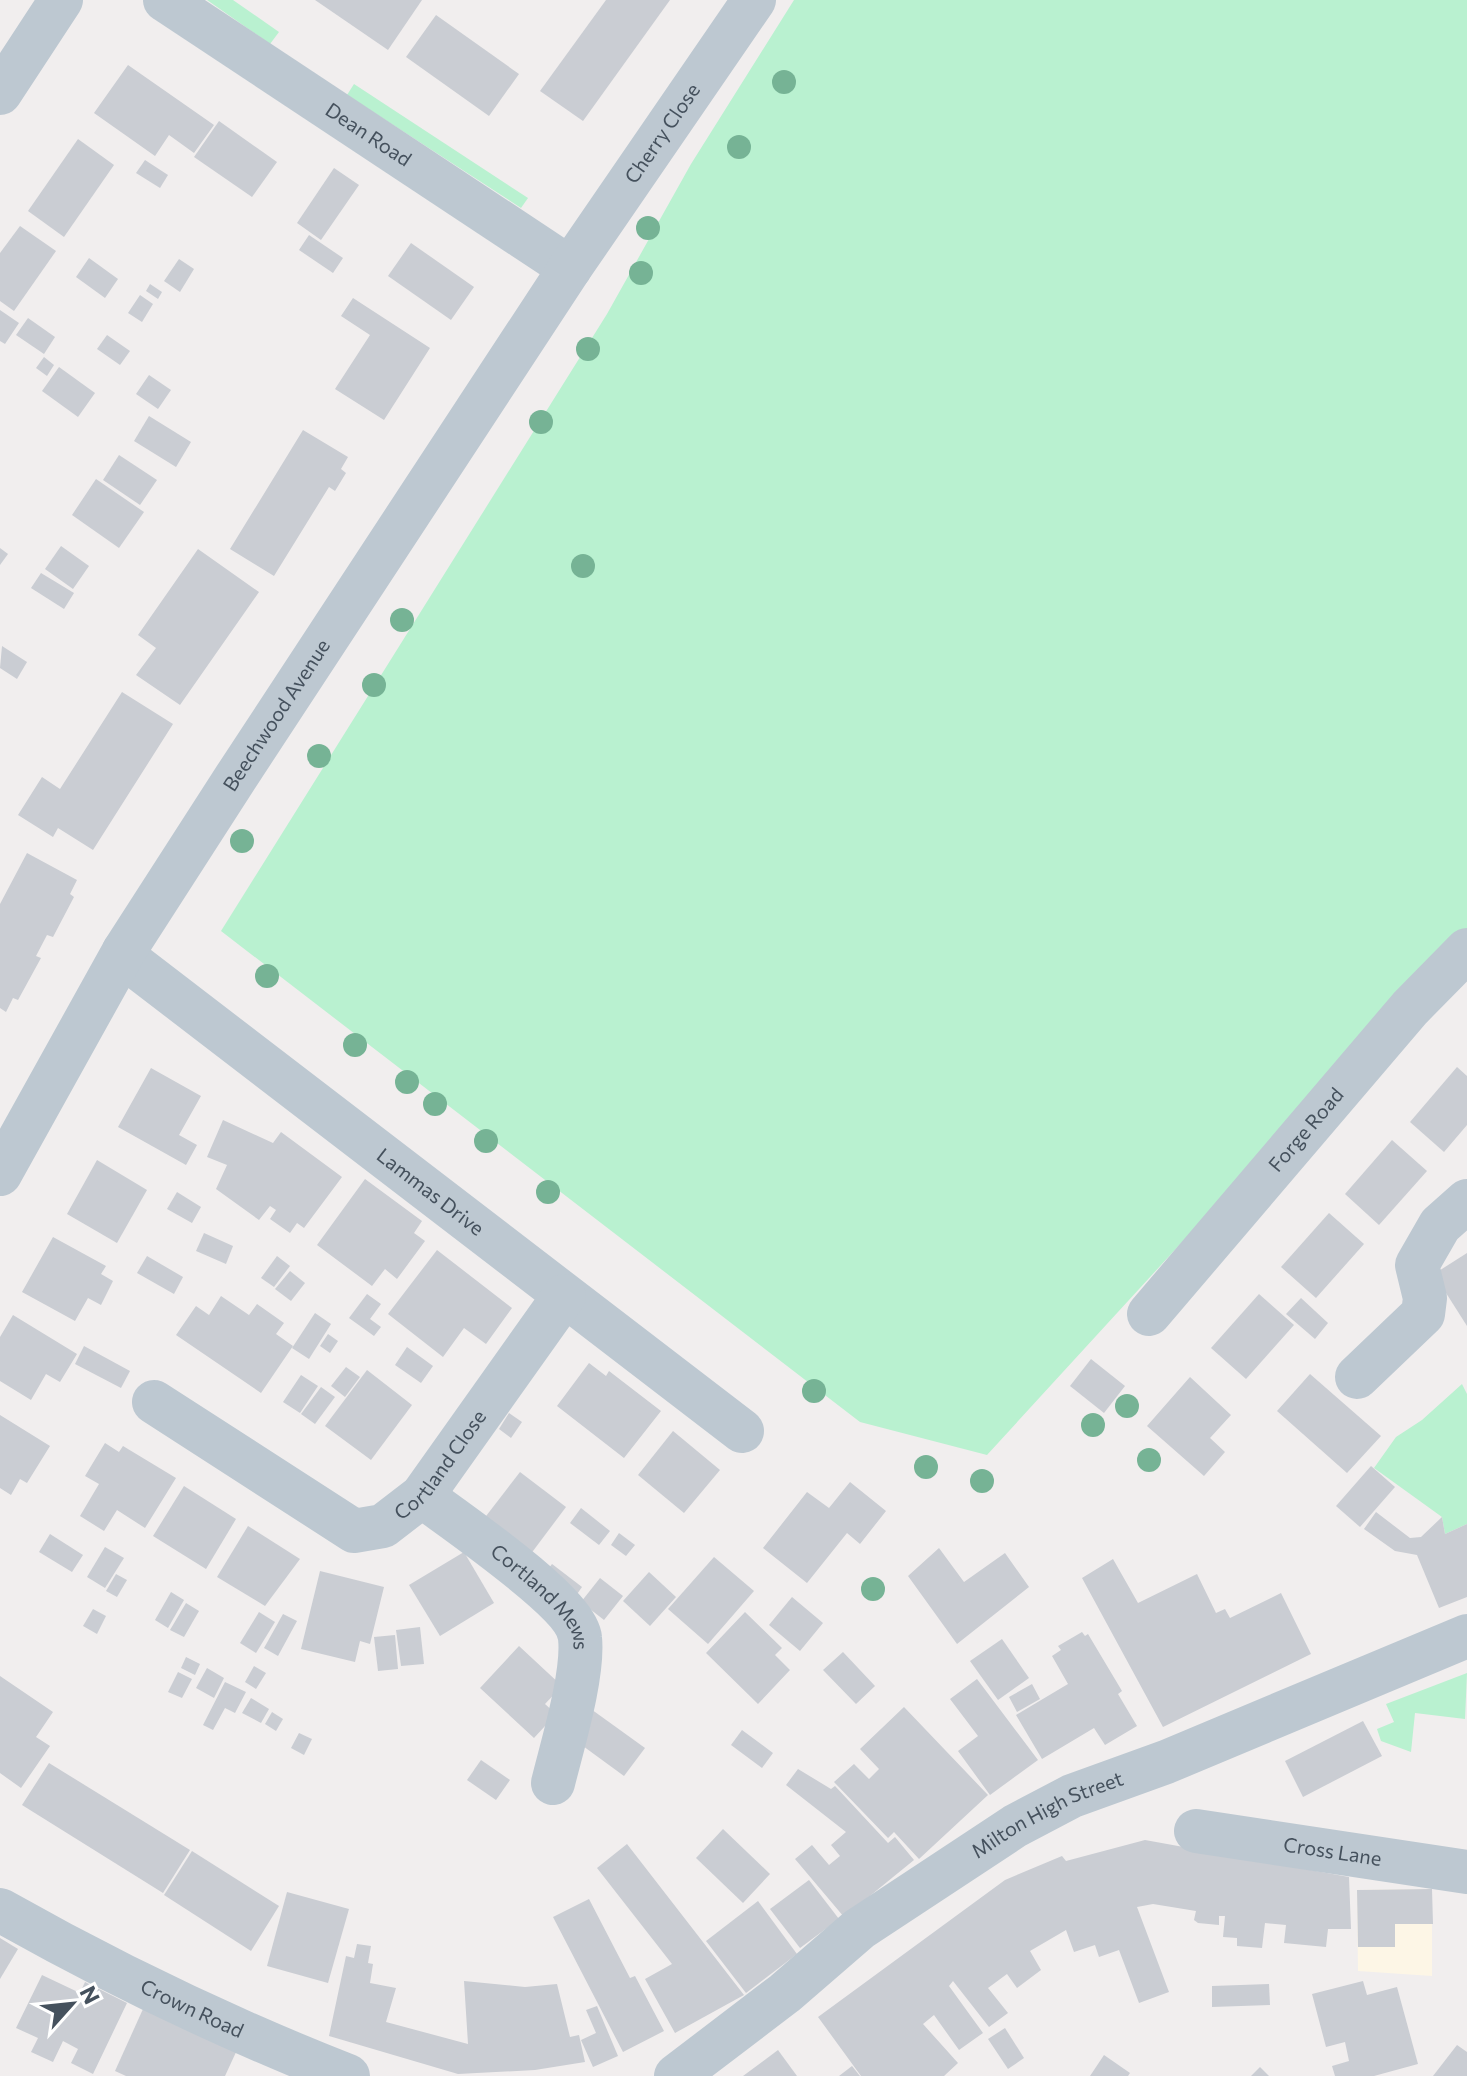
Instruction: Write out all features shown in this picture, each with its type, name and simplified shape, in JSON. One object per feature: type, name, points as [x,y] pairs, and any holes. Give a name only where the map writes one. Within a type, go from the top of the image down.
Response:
[{"type":"street","points":[[0,93],[61,0]]},
{"type":"street","name":"Dean Road","points":[[165,0],[570,268]]},
{"type":"street","name":"Cherry Close","points":[[570,268],[754,0]]},
{"type":"street","name":"Beechwood Avenue","points":[[0,1174],[124,951],[369,570],[570,268]]},
{"type":"street","name":"Forge Road","points":[[1149,1314],[1410,1008],[1467,950]]},
{"type":"street","name":"Lammas Drive","points":[[124,951],[124,957],[742,1431]]},
{"type":"street","points":[[1357,1377],[1423,1314],[1425,1298],[1417,1265],[1440,1225],[1467,1201]]},
{"type":"street","name":"Cortland Close","points":[[154,1402],[354,1531],[383,1526],[422,1496],[564,1296]]},
{"type":"street","name":"Cortland Mews","points":[[422,1496],[555,1598],[575,1621],[580,1638],[572,1706],[553,1783]]},
{"type":"street","name":"Milton High Street","points":[[676,2076],[785,1993],[859,1929],[1015,1826],[1072,1796],[1166,1762],[1467,1636]]},
{"type":"street","name":"Cross Lane","points":[[1196,1831],[1467,1872]]},
{"type":"street","name":"Crown Road","points":[[0,1910],[109,1972],[348,2076]]},
{"type":"shaded area","points":[[1432,1889],[1432,1976],[1358,1971],[1357,1890]]},
{"type":"green space","points":[[207,0],[233,0],[279,32],[270,44]]},
{"type":"green space","points":[[794,0],[1467,0],[1467,931],[987,1455],[860,1422],[221,931],[607,314],[691,164]]},
{"type":"green space","points":[[354,84],[528,198],[521,208],[347,95]]},
{"type":"green space","points":[[1462,1384],[1467,1394],[1467,1524],[1445,1534],[1442,1517],[1374,1468],[1396,1437],[1422,1420]]},
{"type":"green space","points":[[1467,1673],[1465,1719],[1415,1713],[1411,1752],[1381,1741],[1377,1729],[1394,1722],[1386,1704]]},
{"type":"building","points":[[315,0],[422,0],[388,50]]},
{"type":"building","points":[[606,0],[670,0],[583,121],[540,91]]},
{"type":"building","points":[[436,15],[519,74],[489,116],[406,57]]},
{"type":"building","points":[[128,65],[214,125],[194,153],[169,135],[155,156],[94,113]]},
{"type":"building","points":[[219,121],[277,162],[252,197],[194,157]]},
{"type":"building","points":[[78,139],[114,165],[64,237],[28,211]]},
{"type":"building","points":[[145,160],[168,175],[160,188],[136,173]]},
{"type":"building","points":[[334,168],[359,185],[321,240],[297,223]]},
{"type":"building","points":[[20,226],[56,251],[14,311],[0,301],[0,253]]},
{"type":"building","points":[[309,235],[343,258],[333,273],[299,250]]},
{"type":"building","points":[[411,243],[474,287],[451,320],[388,276]]},
{"type":"building","points":[[89,258],[118,279],[105,298],[76,277]]},
{"type":"building","points":[[179,259],[194,269],[180,292],[164,281]]},
{"type":"building","points":[[150,284],[162,292],[158,299],[146,291]]},
{"type":"building","points":[[140,295],[153,304],[142,322],[128,313]]},
{"type":"building","points":[[353,298],[430,348],[384,420],[335,389],[370,335],[341,316]]},
{"type":"building","points":[[0,310],[19,323],[5,344],[0,341]]},
{"type":"building","points":[[28,318],[55,337],[44,354],[16,335]]},
{"type":"building","points":[[107,335],[130,351],[120,365],[97,349]]},
{"type":"building","points":[[44,357],[54,365],[47,376],[36,368]]},
{"type":"building","points":[[59,367],[95,393],[78,417],[42,391]]},
{"type":"building","points":[[149,375],[171,390],[158,409],[136,394]]},
{"type":"building","points":[[149,416],[191,442],[176,467],[134,441]]},
{"type":"building","points":[[303,430],[348,457],[341,469],[346,473],[335,491],[329,487],[274,576],[230,549]]},
{"type":"building","points":[[119,455],[157,480],[140,505],[103,480]]},
{"type":"building","points":[[96,479],[144,512],[119,548],[72,515]]},
{"type":"building","points":[[61,546],[89,566],[73,589],[45,569]]},
{"type":"building","points":[[0,548],[8,554],[0,565]]},
{"type":"building","points":[[198,549],[259,592],[180,705],[136,675],[156,648],[138,635]]},
{"type":"building","points":[[41,573],[74,593],[64,609],[31,588]]},
{"type":"building","points":[[2,646],[27,662],[17,679],[0,668]]},
{"type":"building","points":[[122,692],[173,724],[93,850],[58,828],[53,837],[18,815],[42,777],[60,789]]},
{"type":"building","points":[[27,853],[77,880],[70,894],[74,897],[53,937],[47,935],[36,956],[41,958],[18,1000],[13,998],[6,1012],[0,1008],[0,904]]},
{"type":"building","points":[[1457,1067],[1467,1076],[1467,1125],[1444,1152],[1410,1122]]},
{"type":"building","points":[[151,1068],[201,1096],[179,1135],[197,1145],[186,1165],[118,1127]]},
{"type":"building","points":[[223,1120],[273,1143],[281,1132],[342,1177],[304,1228],[297,1223],[290,1233],[270,1219],[276,1210],[270,1206],[259,1220],[216,1189],[227,1165],[207,1157]]},
{"type":"building","points":[[1392,1140],[1427,1171],[1379,1225],[1345,1194]]},
{"type":"building","points":[[97,1160],[147,1190],[117,1243],[67,1214]]},
{"type":"building","points":[[365,1179],[422,1221],[414,1233],[425,1241],[397,1279],[385,1269],[372,1286],[317,1245]]},
{"type":"building","points":[[177,1192],[201,1207],[192,1223],[167,1209]]},
{"type":"building","points":[[1329,1213],[1364,1244],[1316,1298],[1281,1267]]},
{"type":"building","points":[[204,1233],[233,1246],[226,1264],[196,1251]]},
{"type":"building","points":[[53,1237],[106,1266],[101,1274],[113,1281],[101,1305],[88,1298],[75,1321],[22,1292]]},
{"type":"building","points":[[437,1250],[512,1308],[486,1344],[464,1328],[443,1357],[388,1314]]},
{"type":"building","points":[[1467,1253],[1467,1326],[1434,1274]]},
{"type":"building","points":[[147,1256],[183,1277],[174,1294],[137,1273]]},
{"type":"building","points":[[277,1256],[290,1266],[274,1287],[261,1278]]},
{"type":"building","points":[[290,1271],[305,1283],[291,1301],[275,1289]]},
{"type":"building","points":[[367,1294],[381,1304],[370,1319],[381,1327],[374,1336],[349,1318]]},
{"type":"building","points":[[1259,1294],[1294,1325],[1246,1379],[1211,1348]]},
{"type":"building","points":[[221,1296],[249,1315],[257,1304],[284,1323],[276,1334],[293,1346],[261,1393],[176,1335],[196,1306],[209,1315]]},
{"type":"building","points":[[1301,1298],[1328,1323],[1315,1339],[1286,1314]]},
{"type":"building","points":[[315,1313],[331,1324],[309,1359],[292,1348]]},
{"type":"building","points":[[13,1315],[77,1354],[60,1382],[46,1374],[31,1400],[0,1381],[0,1337]]},
{"type":"building","points":[[328,1334],[338,1341],[330,1353],[320,1346]]},
{"type":"building","points":[[84,1346],[130,1371],[121,1388],[75,1364]]},
{"type":"building","points":[[407,1347],[433,1366],[421,1383],[395,1365]]},
{"type":"building","points":[[1091,1359],[1125,1386],[1104,1413],[1070,1386]]},
{"type":"building","points":[[589,1363],[606,1376],[609,1371],[661,1411],[624,1458],[557,1406]]},
{"type":"building","points":[[346,1367],[360,1377],[345,1397],[331,1386]]},
{"type":"building","points":[[367,1370],[412,1405],[371,1460],[325,1426]]},
{"type":"building","points":[[1310,1374],[1381,1436],[1347,1473],[1277,1411]]},
{"type":"building","points":[[301,1375],[318,1386],[300,1413],[283,1402]]},
{"type":"building","points":[[1190,1377],[1231,1415],[1210,1438],[1225,1452],[1204,1476],[1147,1426]]},
{"type":"building","points":[[321,1387],[335,1397],[315,1424],[301,1414]]},
{"type":"building","points":[[509,1413],[522,1422],[511,1438],[499,1429]]},
{"type":"building","points":[[0,1415],[50,1446],[27,1483],[20,1479],[11,1495],[0,1488]]},
{"type":"building","points":[[673,1431],[720,1470],[684,1513],[638,1475]]},
{"type":"building","points":[[105,1443],[119,1452],[123,1446],[176,1478],[145,1528],[117,1510],[104,1531],[80,1516],[99,1484],[85,1476]]},
{"type":"building","points":[[1371,1466],[1395,1487],[1360,1527],[1336,1506]]},
{"type":"building","points":[[520,1472],[566,1507],[530,1555],[483,1520]]},
{"type":"building","points":[[850,1482],[886,1511],[860,1544],[847,1533],[807,1583],[763,1548],[807,1492],[829,1508]]},
{"type":"building","points":[[184,1486],[236,1519],[206,1569],[153,1536]]},
{"type":"building","points":[[581,1508],[610,1531],[599,1545],[570,1523]]},
{"type":"building","points":[[1376,1512],[1410,1538],[1421,1537],[1442,1517],[1445,1534],[1467,1524],[1467,1597],[1439,1608],[1417,1555],[1395,1551],[1364,1529]]},
{"type":"building","points":[[248,1526],[300,1559],[265,1606],[217,1577]]},
{"type":"building","points":[[619,1533],[635,1545],[626,1556],[611,1545]]},
{"type":"building","points":[[50,1534],[83,1555],[72,1572],[39,1552]]},
{"type":"building","points":[[105,1547],[124,1558],[105,1588],[87,1577]]},
{"type":"building","points":[[939,1548],[964,1582],[1005,1553],[1029,1587],[957,1644],[908,1576]]},
{"type":"building","points":[[464,1552],[494,1603],[440,1636],[409,1585]]},
{"type":"building","points":[[714,1557],[754,1591],[708,1644],[668,1609]]},
{"type":"building","points":[[1113,1559],[1138,1603],[1197,1574],[1216,1613],[1225,1609],[1230,1618],[1281,1593],[1311,1654],[1163,1727],[1082,1578]]},
{"type":"building","points":[[552,1564],[582,1587],[570,1604],[539,1581]]},
{"type":"building","points":[[320,1571],[384,1587],[370,1644],[360,1641],[355,1662],[301,1649]]},
{"type":"building","points":[[649,1572],[676,1597],[650,1626],[623,1601]]},
{"type":"building","points":[[116,1574],[127,1580],[117,1597],[106,1591]]},
{"type":"building","points":[[600,1578],[623,1596],[604,1620],[581,1602]]},
{"type":"building","points":[[171,1592],[184,1600],[168,1628],[155,1620]]},
{"type":"building","points":[[792,1597],[823,1623],[800,1651],[769,1625]]},
{"type":"building","points":[[186,1603],[199,1611],[184,1637],[170,1630]]},
{"type":"building","points":[[93,1609],[106,1616],[97,1634],[83,1626]]},
{"type":"building","points":[[259,1612],[275,1622],[256,1653],[240,1643]]},
{"type":"building","points":[[745,1612],[782,1648],[775,1655],[790,1670],[758,1704],[706,1653]]},
{"type":"building","points":[[283,1614],[297,1621],[278,1656],[264,1648]]},
{"type":"building","points":[[420,1627],[424,1664],[401,1666],[396,1630]]},
{"type":"building","points":[[1082,1632],[1085,1636],[1088,1634],[1122,1691],[1118,1694],[1137,1726],[1105,1745],[1094,1728],[1042,1759],[1016,1715],[1068,1684],[1052,1656],[1061,1650],[1058,1646]]},
{"type":"building","points":[[395,1635],[398,1669],[378,1671],[374,1637]]},
{"type":"building","points":[[1002,1639],[1029,1678],[998,1700],[970,1661]]},
{"type":"building","points":[[519,1646],[562,1686],[545,1704],[556,1714],[534,1738],[480,1688]]},
{"type":"building","points":[[843,1652],[875,1686],[856,1704],[823,1670]]},
{"type":"building","points":[[186,1657],[200,1664],[195,1675],[181,1668]]},
{"type":"building","points":[[254,1666],[266,1673],[256,1689],[245,1682]]},
{"type":"building","points":[[207,1668],[224,1678],[214,1698],[196,1688]]},
{"type":"building","points":[[178,1672],[192,1679],[182,1698],[168,1692]]},
{"type":"building","points":[[0,1676],[53,1712],[36,1737],[50,1746],[21,1788],[0,1773]]},
{"type":"building","points":[[977,1679],[1038,1760],[990,1795],[958,1751],[978,1736],[950,1699]]},
{"type":"building","points":[[225,1682],[246,1692],[235,1713],[225,1708],[213,1730],[203,1725]]},
{"type":"building","points":[[1032,1684],[1040,1699],[1017,1712],[1009,1697]]},
{"type":"building","points":[[251,1698],[269,1709],[261,1723],[242,1713]]},
{"type":"building","points":[[577,1699],[645,1748],[624,1776],[572,1738]]},
{"type":"building","points":[[904,1707],[988,1795],[919,1859],[894,1832],[888,1838],[834,1782],[854,1764],[869,1779],[879,1769],[860,1749]]},
{"type":"building","points":[[272,1712],[283,1719],[276,1731],[265,1724]]},
{"type":"building","points":[[1363,1721],[1382,1756],[1303,1797],[1285,1761]]},
{"type":"building","points":[[742,1730],[773,1753],[762,1768],[731,1745]]},
{"type":"building","points":[[299,1733],[312,1739],[304,1755],[291,1748]]},
{"type":"building","points":[[481,1760],[510,1780],[496,1800],[467,1780]]},
{"type":"building","points":[[49,1763],[190,1850],[163,1893],[22,1805]]},
{"type":"building","points":[[798,1769],[831,1789],[835,1786],[888,1843],[895,1837],[914,1860],[844,1917],[795,1859],[812,1845],[829,1865],[840,1856],[831,1845],[846,1832],[786,1785]]},
{"type":"building","points":[[723,1829],[770,1874],[743,1903],[696,1858]]},
{"type":"building","points":[[1145,1840],[1349,1877],[1351,1929],[1328,1929],[1326,1947],[1284,1943],[1286,1925],[1265,1923],[1262,1948],[1237,1946],[1237,1938],[1223,1937],[1225,1916],[1219,1916],[1219,1925],[1198,1923],[1194,1920],[1196,1911],[1153,1904],[1137,1907],[1169,1992],[1139,2003],[1119,1950],[1099,1957],[1095,1945],[1074,1952],[1066,1930],[1030,1951],[1041,1970],[1017,1988],[1007,1974],[988,1988],[1008,2013],[989,2027],[953,1981],[949,1986],[983,2033],[959,2050],[934,2015],[923,2024],[958,2063],[944,2076],[861,2076],[818,2017],[1005,1880],[1062,1856],[1066,1861]]},
{"type":"building","points":[[627,1844],[744,1995],[675,2033],[645,1979],[672,1964],[597,1868]]},
{"type":"building","points":[[192,1851],[279,1906],[251,1951],[164,1895]]},
{"type":"building","points":[[809,1880],[839,1919],[800,1948],[770,1909]]},
{"type":"building","points":[[1432,1889],[1433,1924],[1395,1924],[1395,1947],[1358,1947],[1357,1890]]},
{"type":"building","points":[[287,1892],[349,1909],[328,1983],[267,1966]]},
{"type":"building","points":[[589,1899],[630,1978],[635,1976],[664,2031],[623,2052],[553,1917]]},
{"type":"building","points":[[758,1901],[797,1954],[746,1993],[706,1941]]},
{"type":"building","points":[[0,1938],[18,1949],[0,1979]]},
{"type":"building","points":[[357,1944],[371,1946],[368,1963],[373,1964],[370,1983],[396,1988],[386,2022],[468,2044],[464,1981],[525,1987],[557,1984],[570,2037],[579,2035],[585,2062],[535,2070],[458,2074],[329,2036],[346,1956],[354,1958]]},
{"type":"building","points":[[42,1975],[80,1993],[85,1982],[127,2003],[93,2074],[71,2063],[78,2049],[63,2041],[53,2062],[31,2052],[38,2038],[16,2028]]},
{"type":"building","points":[[1363,1981],[1367,1995],[1397,1987],[1418,2064],[1374,2076],[1335,2076],[1332,2066],[1349,2061],[1345,2042],[1326,2047],[1312,1994]]},
{"type":"building","points":[[1269,1984],[1270,2005],[1212,2007],[1212,1986]]},
{"type":"building","points":[[597,2006],[618,2056],[593,2067],[581,2040],[596,2033],[586,2010]]},
{"type":"building","points":[[143,2009],[237,2050],[225,2076],[126,2076],[115,2071]]},
{"type":"building","points":[[1005,2028],[1024,2058],[1008,2069],[988,2039]]},
{"type":"building","points":[[1457,2045],[1467,2052],[1467,2076],[1433,2076]]},
{"type":"building","points":[[778,2050],[797,2076],[743,2076]]},
{"type":"building","points":[[1104,2055],[1130,2073],[1128,2076],[1090,2076]]},
{"type":"building","points":[[852,2066],[860,2076],[839,2076]]},
{"type":"building","points":[[1260,2067],[1269,2076],[1251,2076]]}]
